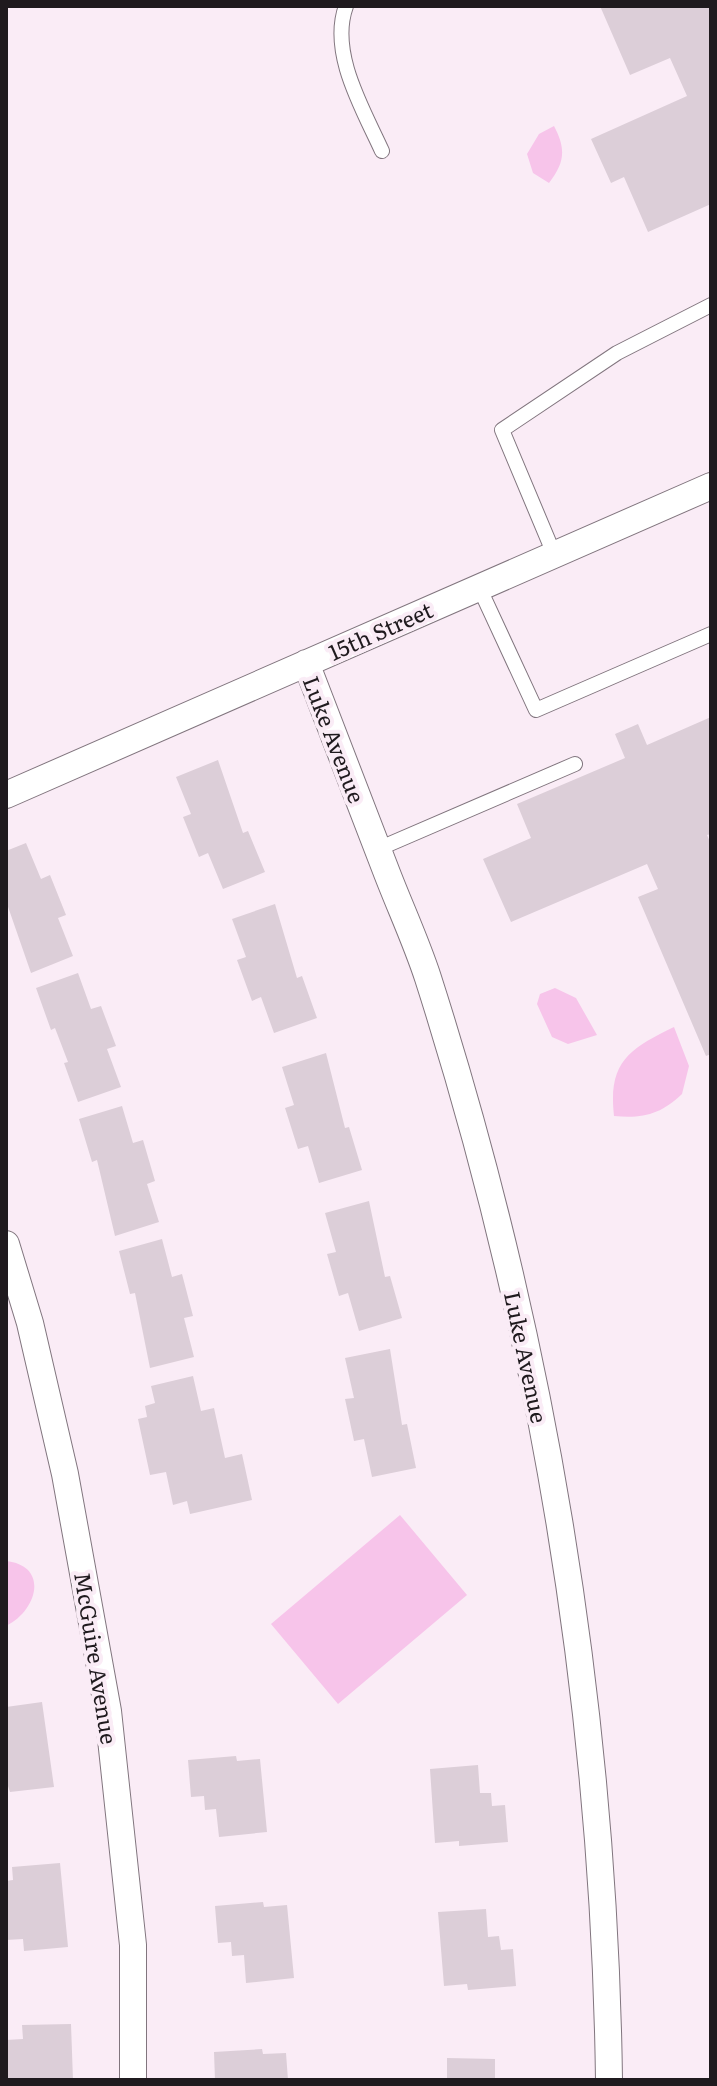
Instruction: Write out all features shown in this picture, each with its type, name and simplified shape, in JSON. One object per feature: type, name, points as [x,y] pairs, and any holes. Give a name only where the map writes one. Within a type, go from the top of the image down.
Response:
[{"type":"street","name":"15th Street","points":[[6,795],[711,486]]},
{"type":"street","name":"Luke Avenue","points":[[306,663],[427,975],[496,1213],[526,1345],[556,1500],[581,1663],[608,2002],[609,2080]]},
{"type":"street","name":"McGuire Avenue","points":[[6,1244],[30,1323],[65,1474],[108,1711],[133,1945],[133,2080]]},
{"type":"lane","points":[[346,6],[342,17],[343,50],[354,88],[382,151]]},
{"type":"lane","points":[[554,554],[502,430],[617,353],[711,305]]},
{"type":"lane","points":[[479,587],[536,710],[711,634]]},
{"type":"lane","points":[[378,849],[575,764]]},
{"type":"shaded area","points":[[554,126],[561,142],[562,155],[549,183],[533,173],[527,154],[539,134]]},
{"type":"shaded area","points":[[555,988],[576,998],[597,1035],[568,1044],[552,1037],[537,1004],[540,994]]},
{"type":"shaded area","points":[[674,1027],[689,1066],[682,1094],[651,1114],[614,1116],[613,1098],[618,1070],[634,1051]]},
{"type":"shaded area","points":[[400,1515],[467,1595],[338,1704],[271,1624]]},
{"type":"shaded area","points":[[6,1561],[29,1571],[34,1580],[34,1590],[25,1610],[6,1626]]},
{"type":"building","points":[[600,6],[711,6],[711,204],[648,232],[624,177],[611,183],[591,139],[687,96],[670,58],[630,75]]},
{"type":"building","points":[[711,717],[711,834],[707,835],[711,844],[711,1054],[706,1056],[638,897],[658,889],[647,864],[511,922],[483,859],[531,838],[517,804],[625,758],[615,734],[638,724],[647,745]]},
{"type":"building","points":[[218,760],[243,833],[248,831],[265,872],[223,889],[208,853],[199,857],[183,817],[191,814],[176,777]]},
{"type":"building","points":[[26,843],[41,879],[50,875],[66,915],[58,918],[73,956],[31,973],[6,901],[6,851]]},
{"type":"building","points":[[275,904],[297,978],[302,976],[317,1018],[274,1033],[261,997],[252,1001],[237,960],[246,957],[232,919]]},
{"type":"building","points":[[78,973],[91,1009],[101,1006],[116,1046],[107,1049],[121,1087],[78,1102],[64,1063],[68,1062],[55,1028],[51,1030],[36,988]]},
{"type":"building","points":[[326,1053],[345,1128],[349,1127],[362,1170],[319,1183],[308,1146],[298,1149],[285,1108],[294,1105],[282,1067]]},
{"type":"building","points":[[122,1106],[133,1143],[143,1140],[155,1181],[147,1184],[159,1222],[115,1236],[97,1160],[92,1162],[79,1119]]},
{"type":"building","points":[[369,1201],[385,1277],[390,1276],[402,1318],[359,1331],[348,1293],[339,1296],[327,1254],[336,1252],[325,1213]]},
{"type":"building","points":[[162,1239],[172,1277],[182,1274],[193,1316],[184,1318],[194,1357],[150,1368],[135,1293],[130,1294],[119,1251]]},
{"type":"building","points":[[390,1349],[402,1425],[407,1424],[416,1468],[372,1477],[364,1439],[354,1441],[345,1399],[354,1398],[345,1358]]},
{"type":"building","points":[[193,1376],[201,1411],[214,1408],[225,1458],[242,1454],[252,1500],[190,1514],[187,1501],[173,1505],[166,1472],[150,1475],[138,1419],[147,1417],[145,1406],[155,1403],[151,1386]]},
{"type":"building","points":[[42,1702],[54,1787],[10,1792],[6,1780],[6,1707]]},
{"type":"building","points":[[236,1756],[237,1761],[260,1759],[267,1832],[219,1837],[216,1809],[205,1810],[204,1796],[191,1797],[188,1760]]},
{"type":"building","points":[[478,1765],[480,1793],[491,1793],[492,1806],[505,1805],[508,1842],[459,1846],[459,1841],[435,1843],[430,1769]]},
{"type":"building","points":[[60,1863],[68,1947],[24,1951],[23,1939],[6,1940],[6,1881],[13,1880],[12,1867]]},
{"type":"building","points":[[263,1902],[264,1907],[287,1905],[294,1978],[246,1983],[244,1955],[232,1956],[231,1942],[218,1943],[215,1906]]},
{"type":"building","points":[[486,1909],[488,1937],[499,1936],[501,1950],[513,1949],[516,1986],[468,1990],[467,1984],[444,1986],[438,1912]]},
{"type":"building","points":[[71,2024],[73,2080],[6,2080],[6,2040],[23,2039],[22,2025]]},
{"type":"building","points":[[262,2049],[263,2054],[286,2053],[288,2080],[215,2080],[214,2052]]},
{"type":"building","points":[[447,2058],[495,2059],[495,2080],[447,2080]]}]
